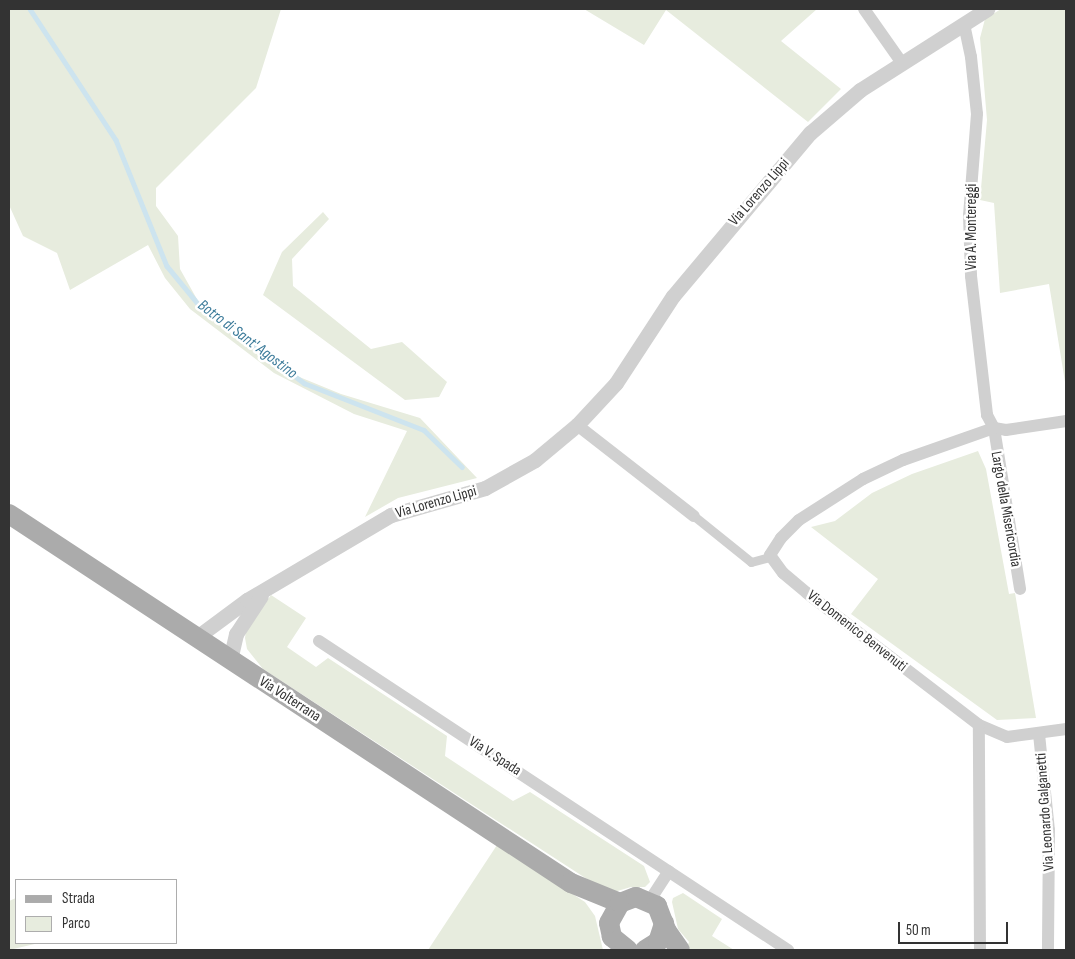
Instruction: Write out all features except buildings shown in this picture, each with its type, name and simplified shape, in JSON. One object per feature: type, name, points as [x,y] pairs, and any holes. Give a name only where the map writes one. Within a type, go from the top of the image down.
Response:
[{"type":"main road","name":"Via Volterrana","points":[[9,514],[571,883],[620,903]]},
{"type":"main road","name":"Via Volterrana","points":[[571,883],[609,923],[612,937],[623,949]]},
{"type":"main road","points":[[609,923],[620,903],[636,897],[652,902],[660,911],[664,923],[680,950]]},
{"type":"main road","points":[[654,949],[662,936],[664,923]]},
{"type":"street","points":[[864,9],[902,63]]},
{"type":"street","name":"Via Lorenzo Lippi","points":[[197,637],[247,600],[391,514],[485,488],[511,476],[535,460],[578,425],[616,383],[673,296],[810,132],[860,90],[987,9]]},
{"type":"street","name":"Via A. Montereggi","points":[[964,24],[971,57],[977,114],[969,215],[971,276],[986,415],[994,428]]},
{"type":"street","points":[[578,425],[751,562],[770,557],[774,545],[791,527],[856,483],[903,460],[994,428],[1006,430],[1066,421]]},
{"type":"street","name":"Largo della Misericordia","points":[[994,428],[1020,589]]},
{"type":"street","name":"Via Domenico Benvenuti","points":[[770,557],[814,598],[979,725],[1001,737],[1039,734],[1066,729]]},
{"type":"street","name":"Via Lorenzo Lippi","points":[[230,660],[236,634],[265,590]]},
{"type":"street","name":"Via V. Spada","points":[[319,642],[788,950]]},
{"type":"street","points":[[979,725],[980,950]]},
{"type":"street","name":"Via Leonardo Galganetti","points":[[1039,734],[1049,830],[1048,950]]},
{"type":"street","points":[[652,902],[654,894],[669,871]]},
{"type":"green space","points":[[9,9],[281,9],[256,88],[156,188],[156,206],[178,236],[180,269],[198,301],[253,337],[297,376],[341,394],[420,418],[477,478],[398,498],[365,517],[407,431],[354,414],[274,373],[190,309],[165,278],[148,245],[70,290],[57,253],[23,236],[9,205]]},
{"type":"green space","points":[[584,9],[817,9],[781,41],[841,89],[808,122],[666,10],[644,45]]},
{"type":"green space","points":[[1001,9],[1066,9],[1066,388],[1049,284],[1000,293],[994,203],[980,200],[987,120],[980,38],[985,19]]},
{"type":"green space","points":[[323,212],[329,219],[292,259],[293,286],[371,349],[402,342],[447,382],[439,397],[405,400],[263,295],[282,252]]},
{"type":"green space","points":[[978,451],[986,469],[1009,594],[1015,593],[1036,718],[997,720],[851,614],[878,579],[811,527],[835,521],[872,493],[912,474]]},
{"type":"green space","points":[[271,595],[306,618],[287,647],[316,667],[328,658],[447,736],[445,756],[513,801],[530,792],[644,866],[650,882],[645,887],[631,887],[614,892],[590,881],[263,669],[247,649],[245,638],[246,630]]},
{"type":"green space","points":[[497,845],[585,902],[595,916],[603,950],[428,950]]},
{"type":"green space","points":[[683,893],[722,919],[712,936],[734,950],[692,950],[687,947],[689,942],[678,929],[672,902],[673,898]]},
{"type":"green space","points":[[15,898],[15,944],[35,944],[9,950],[9,901]]},
{"type":"waterway","name":"Botro di Sant' Agostino","points":[[30,9],[116,140],[167,266],[199,305],[304,383],[424,430],[462,467]]}]
